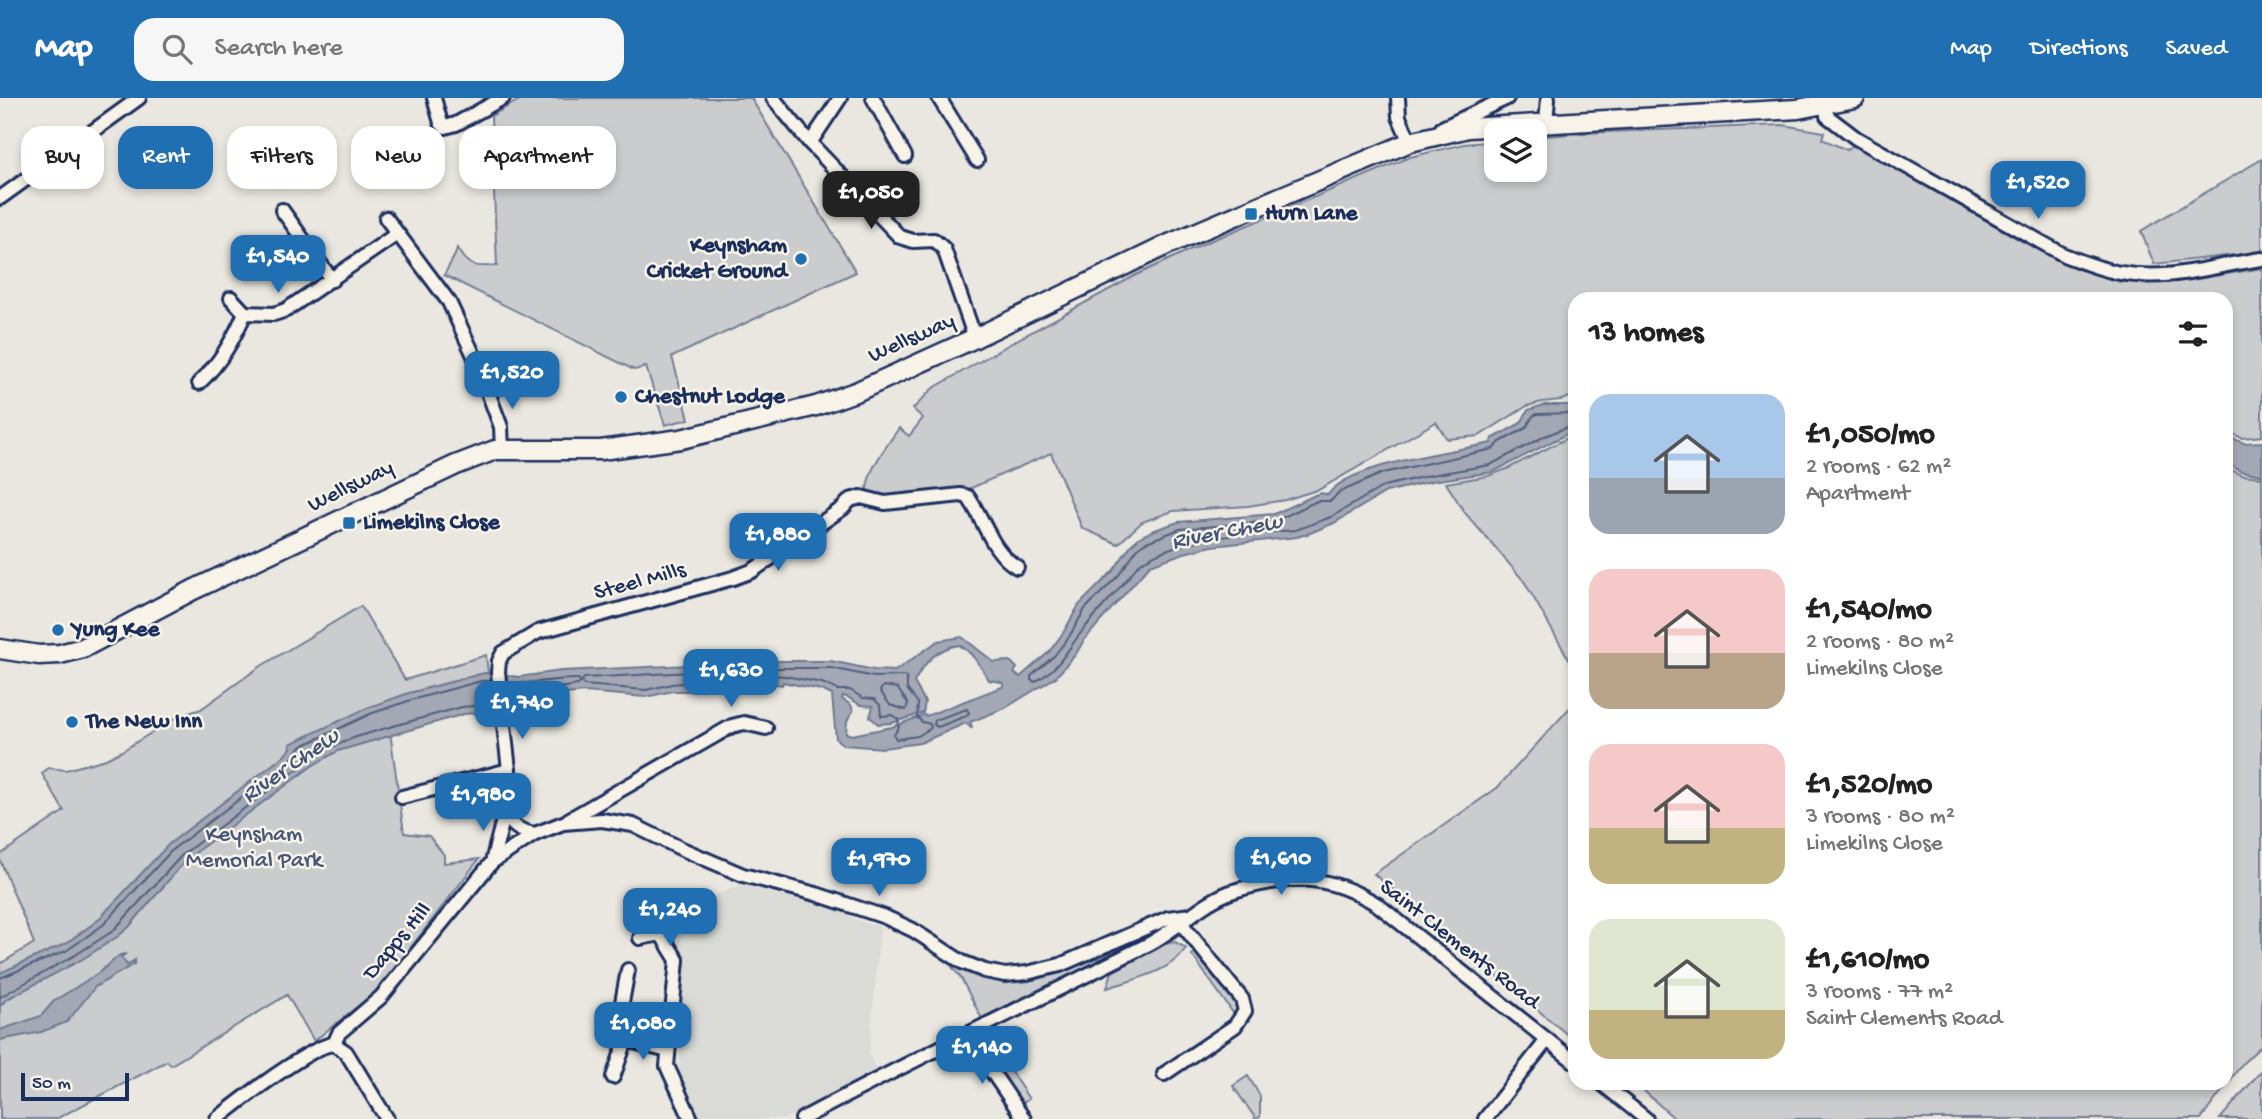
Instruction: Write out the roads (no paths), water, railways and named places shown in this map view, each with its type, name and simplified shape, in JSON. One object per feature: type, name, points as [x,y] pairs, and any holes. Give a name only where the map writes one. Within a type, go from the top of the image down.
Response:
[{"type":"main road","name":"Wellsway","points":[[1547,123],[1798,109],[1855,98]]},
{"type":"main road","name":"Wellsway","points":[[0,649],[39,655],[60,654],[83,648],[192,590],[477,456],[502,449],[601,450],[681,439],[817,406],[858,391],[975,338],[1169,244],[1415,141],[1468,128],[1484,127]]},
{"type":"street","points":[[0,198],[138,98]]},
{"type":"street","points":[[434,98],[440,123],[445,127],[456,124],[503,98]]},
{"type":"street","points":[[773,98],[810,143],[900,237],[913,241],[934,240],[944,249],[975,338]]},
{"type":"street","points":[[810,143],[840,98]]},
{"type":"street","points":[[873,98],[905,156]]},
{"type":"street","points":[[939,98],[977,160]]},
{"type":"street","points":[[1398,98],[1399,117],[1415,141],[1507,98]]},
{"type":"street","points":[[1546,119],[1548,98]]},
{"type":"street","points":[[1826,104],[1828,116],[1832,121],[1856,138],[2064,254],[2093,265],[2122,273],[2154,276],[2190,273],[2219,265],[2262,259]]},
{"type":"street","points":[[282,210],[332,280]]},
{"type":"street","points":[[386,218],[449,302],[476,360],[501,428],[502,449]]},
{"type":"street","points":[[231,298],[245,313],[274,314],[286,310],[397,234]]},
{"type":"street","points":[[199,383],[218,365],[245,313]]},
{"type":"street","name":"Steel Mills","points":[[505,812],[509,770],[499,661],[503,653],[538,632],[733,579],[752,571],[843,508],[850,500],[861,497],[885,503],[961,495],[968,497],[992,543],[1017,567]]},
{"type":"street","points":[[563,823],[732,726],[744,723],[766,727]]},
{"type":"street","points":[[402,797],[509,770]]},
{"type":"street","points":[[505,812],[511,824],[520,831],[535,834]]},
{"type":"street","name":"Dapps Hill","points":[[492,862],[505,812]]},
{"type":"street","name":"Saint Clements Road","points":[[535,834],[563,823],[602,820],[633,825],[743,875],[816,894],[885,917],[913,930],[962,962],[1005,975],[1060,965],[1168,918],[1186,919]]},
{"type":"street","name":"Dapps Hill","points":[[334,1044],[339,1033],[381,997],[492,862],[535,834]]},
{"type":"street","name":"Saint Clements Road","points":[[802,1119],[862,1086],[1160,938],[1209,901],[1235,890],[1300,878],[1354,890],[1378,905],[1568,1057]]},
{"type":"street","points":[[640,938],[661,934],[673,917]]},
{"type":"street","points":[[1164,1074],[1235,1026],[1245,1011],[1242,999],[1186,919]]},
{"type":"street","points":[[661,934],[677,960],[667,1066],[691,1119]]},
{"type":"street","points":[[613,1077],[626,1040],[618,1024],[628,970]]},
{"type":"street","points":[[967,1035],[1024,1119]]},
{"type":"street","points":[[626,1040],[668,1051]]},
{"type":"street","points":[[1485,1119],[1546,1040]]},
{"type":"street","points":[[217,1119],[269,1080],[321,1047],[334,1044],[346,1052],[387,1119]]},
{"type":"street","points":[[1610,1090],[1646,1119]]},
{"type":"water","name":"River Chew","points":[[1544,405],[1568,405],[1568,434],[1493,472],[1432,481],[1386,492],[1334,523],[1297,537],[1212,546],[1150,565],[1084,640],[1056,677],[1005,708],[970,722],[971,728],[966,723],[920,743],[883,748],[844,745],[836,739],[832,695],[783,682],[782,685],[746,680],[646,697],[584,692],[542,697],[523,705],[464,714],[338,751],[312,766],[201,848],[179,868],[129,927],[117,937],[81,960],[7,999],[0,1006],[0,973],[67,943],[98,920],[169,844],[285,755],[291,748],[290,744],[367,708],[409,693],[484,673],[519,677],[561,671],[778,661],[831,661],[874,670],[895,671],[938,641],[962,637],[994,662],[1010,661],[1017,668],[1014,673],[1020,677],[1049,652],[1079,605],[1113,571],[1140,537],[1178,522],[1274,514],[1315,495],[1328,495],[1339,484],[1379,467],[1491,443],[1492,439],[1521,423],[1528,410]],"holes":[[[959,645],[968,652],[989,680],[1004,685],[892,727],[852,735],[846,733],[847,721],[853,711],[851,705],[842,699],[843,696],[861,705],[873,706],[870,717],[878,724],[892,723],[923,713],[925,702],[914,682],[918,675],[927,663],[944,650]]]},
{"type":"water","points":[[2233,439],[2244,443],[2262,442],[2262,475],[2240,471],[2233,466]]},
{"type":"water","points":[[126,954],[121,957],[127,965],[135,960],[134,964],[95,987],[67,1022],[41,1032],[0,1040],[0,1030],[41,1016],[54,1001],[97,974],[120,955]]},
{"type":"place","name":"Hurn Lane","points":[[1251,214]]},
{"type":"place","name":"Keynsham Cricket Ground","points":[[801,259]]},
{"type":"place","name":"Chestnut Lodge","points":[[621,397]]},
{"type":"place","name":"Limekilns Close","points":[[349,523]]},
{"type":"place","name":"Yung Kee","points":[[58,630]]},
{"type":"place","name":"The New Inn","points":[[72,722]]},
{"type":"park label","name":"Keynsham Memorial Park","points":[[254,848]]}]
